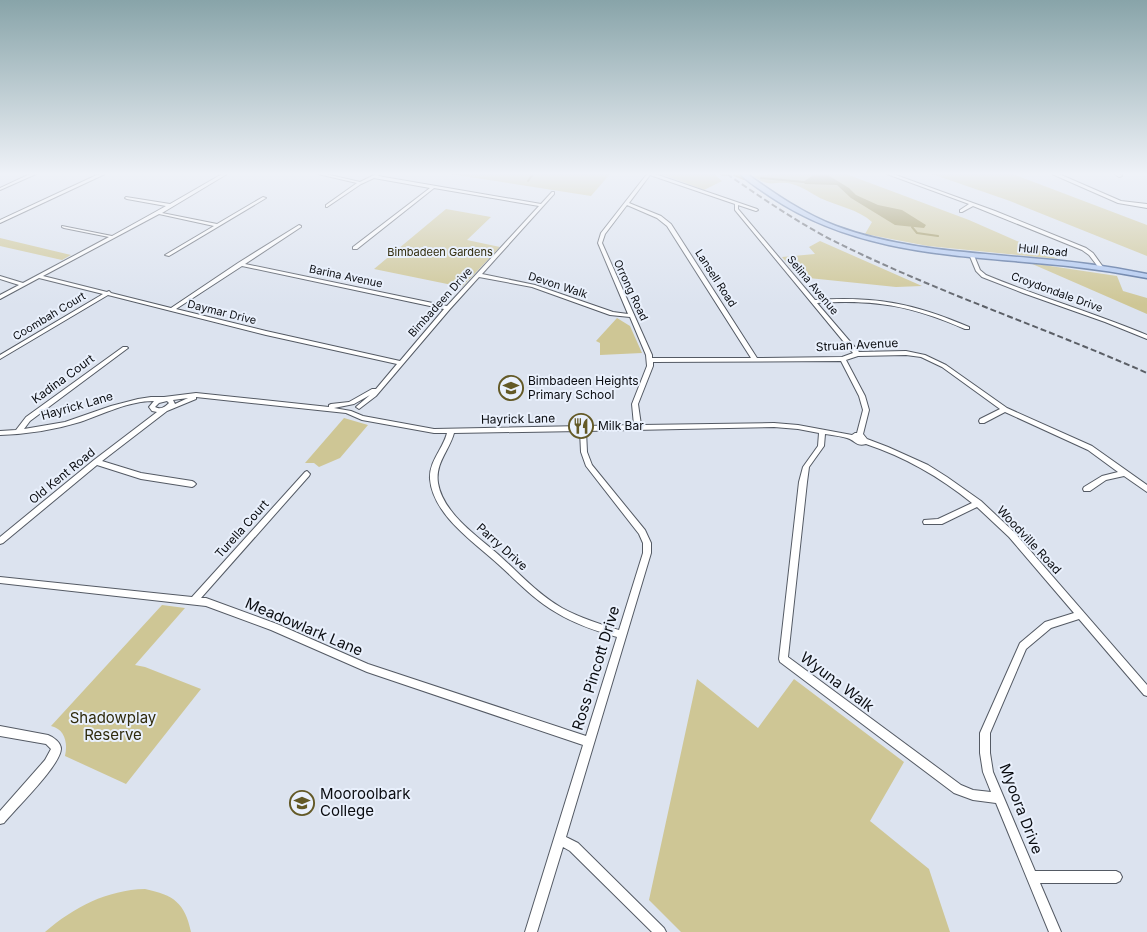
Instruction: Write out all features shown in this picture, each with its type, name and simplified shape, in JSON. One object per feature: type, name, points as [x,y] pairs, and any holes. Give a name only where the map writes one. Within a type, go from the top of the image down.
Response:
[{"type":"main road","name":"Hull Road","points":[[815,217],[837,228],[907,247],[1100,267],[1147,276]]},
{"type":"street","points":[[0,297],[150,217]]},
{"type":"street","points":[[180,217],[218,225]]},
{"type":"street","points":[[167,255],[231,217]]},
{"type":"street","points":[[355,248],[394,217]]},
{"type":"street","name":"Bimbadeen Drive","points":[[359,407],[367,402],[448,308],[531,217]]},
{"type":"street","name":"Orrong Road","points":[[616,217],[603,234],[600,243],[650,360]]},
{"type":"street","name":"Lansell Road","points":[[660,217],[669,225],[754,358]]},
{"type":"street","name":"Selina Avenue","points":[[743,217],[857,354]]},
{"type":"street","points":[[1006,217],[1084,250],[1091,254],[1100,267]]},
{"type":"street","points":[[171,310],[299,226]]},
{"type":"street","points":[[64,227],[113,237]]},
{"type":"street","name":"Croydondale Drive","points":[[971,254],[978,271],[989,278],[1069,309],[1120,325],[1147,337]]},
{"type":"street","name":"Barina Avenue","points":[[240,264],[448,308]]},
{"type":"street","name":"Devon Walk","points":[[478,275],[533,286],[612,314],[632,316]]},
{"type":"street","points":[[0,277],[24,285]]},
{"type":"street","name":"Daymar Drive","points":[[40,277],[171,310],[400,363]]},
{"type":"street","name":"Coombah Court","points":[[0,357],[109,293]]},
{"type":"street","points":[[814,302],[856,299],[890,302],[931,313],[967,328]]},
{"type":"street","name":"Kadina Court","points":[[18,432],[28,419],[125,348]]},
{"type":"street","name":"Struan Avenue","points":[[650,360],[843,359],[857,354],[906,353],[923,356],[944,366],[1005,409],[1082,444],[1147,489]]},
{"type":"street","points":[[843,359],[862,396],[866,410],[859,438]]},
{"type":"street","points":[[638,428],[635,404],[650,366],[650,360]]},
{"type":"street","name":"Bimbadeen Drive","points":[[348,408],[384,382]]},
{"type":"street","name":"Hayrick Lane","points":[[0,433],[66,424],[144,399],[164,399],[182,395],[316,407],[348,408],[358,404],[363,414],[376,420]]},
{"type":"street","name":"Hayrick Lane","points":[[130,403],[148,404],[153,408],[165,409],[193,398],[206,397]]},
{"type":"street","points":[[164,399],[171,400],[172,403],[165,409]]},
{"type":"street","name":"Old Kent Road","points":[[138,429],[153,413],[154,403],[164,399]]},
{"type":"street","name":"Hayrick Lane","points":[[348,408],[362,418],[421,430],[752,425]]},
{"type":"street","name":"Old Kent Road","points":[[0,541],[96,462],[165,409]]},
{"type":"street","points":[[982,421],[1005,409]]},
{"type":"street","name":"Woodville Road","points":[[752,425],[798,426],[859,438],[892,451],[938,474],[978,503],[1012,535],[1147,692]]},
{"type":"street","name":"Ross Pincott Drive","points":[[531,932],[646,561],[647,543],[636,524],[589,466],[584,452],[583,429]]},
{"type":"street","name":"Parry Drive","points":[[451,431],[450,439],[436,462],[433,472],[434,482],[446,506],[458,523],[538,595],[558,609],[584,622],[622,635]]},
{"type":"street","name":"Wyuna Walk","points":[[822,431],[821,446],[806,467],[803,482],[783,659],[958,789],[973,795],[998,798]]},
{"type":"street","points":[[96,462],[142,476],[192,484]]},
{"type":"street","points":[[1086,489],[1104,478],[1125,473]]},
{"type":"street","name":"Turella Court","points":[[194,600],[307,474]]},
{"type":"street","points":[[927,522],[939,522],[978,503]]},
{"type":"street","name":"Meadowlark Lane","points":[[0,580],[194,600],[274,627],[367,668],[589,742]]},
{"type":"street","name":"Myoora Drive","points":[[1055,932],[988,772],[985,734],[1023,646],[1048,625],[1081,615]]},
{"type":"street","points":[[0,731],[48,740],[56,748],[49,764],[0,818]]},
{"type":"street","points":[[560,840],[574,847],[660,932]]},
{"type":"street","points":[[1032,877],[1116,876]]},
{"type":"green space","name":"Bimbadeen Gardens","points":[[436,217],[490,217],[467,240],[500,247],[462,287],[374,269]]},
{"type":"green space","points":[[962,217],[1058,259],[928,246],[865,234],[872,222],[866,218]]},
{"type":"green space","points":[[1051,217],[1127,217],[1147,225],[1147,256]]},
{"type":"green space","points":[[0,238],[71,255],[62,260],[0,246]]},
{"type":"green space","points":[[820,241],[922,286],[896,287],[799,277],[782,257],[815,254],[809,247]]},
{"type":"green space","points":[[1030,263],[1117,276],[1123,291],[1147,298],[1147,314]]},
{"type":"green space","points":[[617,318],[630,326],[642,353],[600,355],[600,343],[596,341]]},
{"type":"green space","points":[[344,418],[368,425],[340,458],[319,467],[314,463],[305,463]]},
{"type":"green space","name":"Shadowplay Reserve","points":[[162,605],[185,608],[135,665],[145,667],[201,689],[126,784],[65,756],[66,742],[64,737],[60,730],[51,726]]},
{"type":"green space","points":[[697,679],[758,728],[794,679],[904,762],[870,821],[929,869],[950,932],[681,932],[649,900]]},
{"type":"green space","points":[[145,889],[164,894],[177,902],[185,914],[191,932],[45,932],[68,915],[92,901],[117,893]]},
{"type":"shaded area","points":[[883,217],[914,217],[926,225],[924,228],[895,225]]},
{"type":"waterway","points":[[912,227],[917,233],[938,236]]},
{"type":"railway","points":[[793,217],[826,237],[905,274],[1147,373]]},
{"type":"place","name":"Bimbadeen Heights Primary School","points":[[511,388]]},
{"type":"place","name":"Milk Bar","points":[[581,426]]},
{"type":"place","name":"Mooroolbark College","points":[[302,803]]}]
